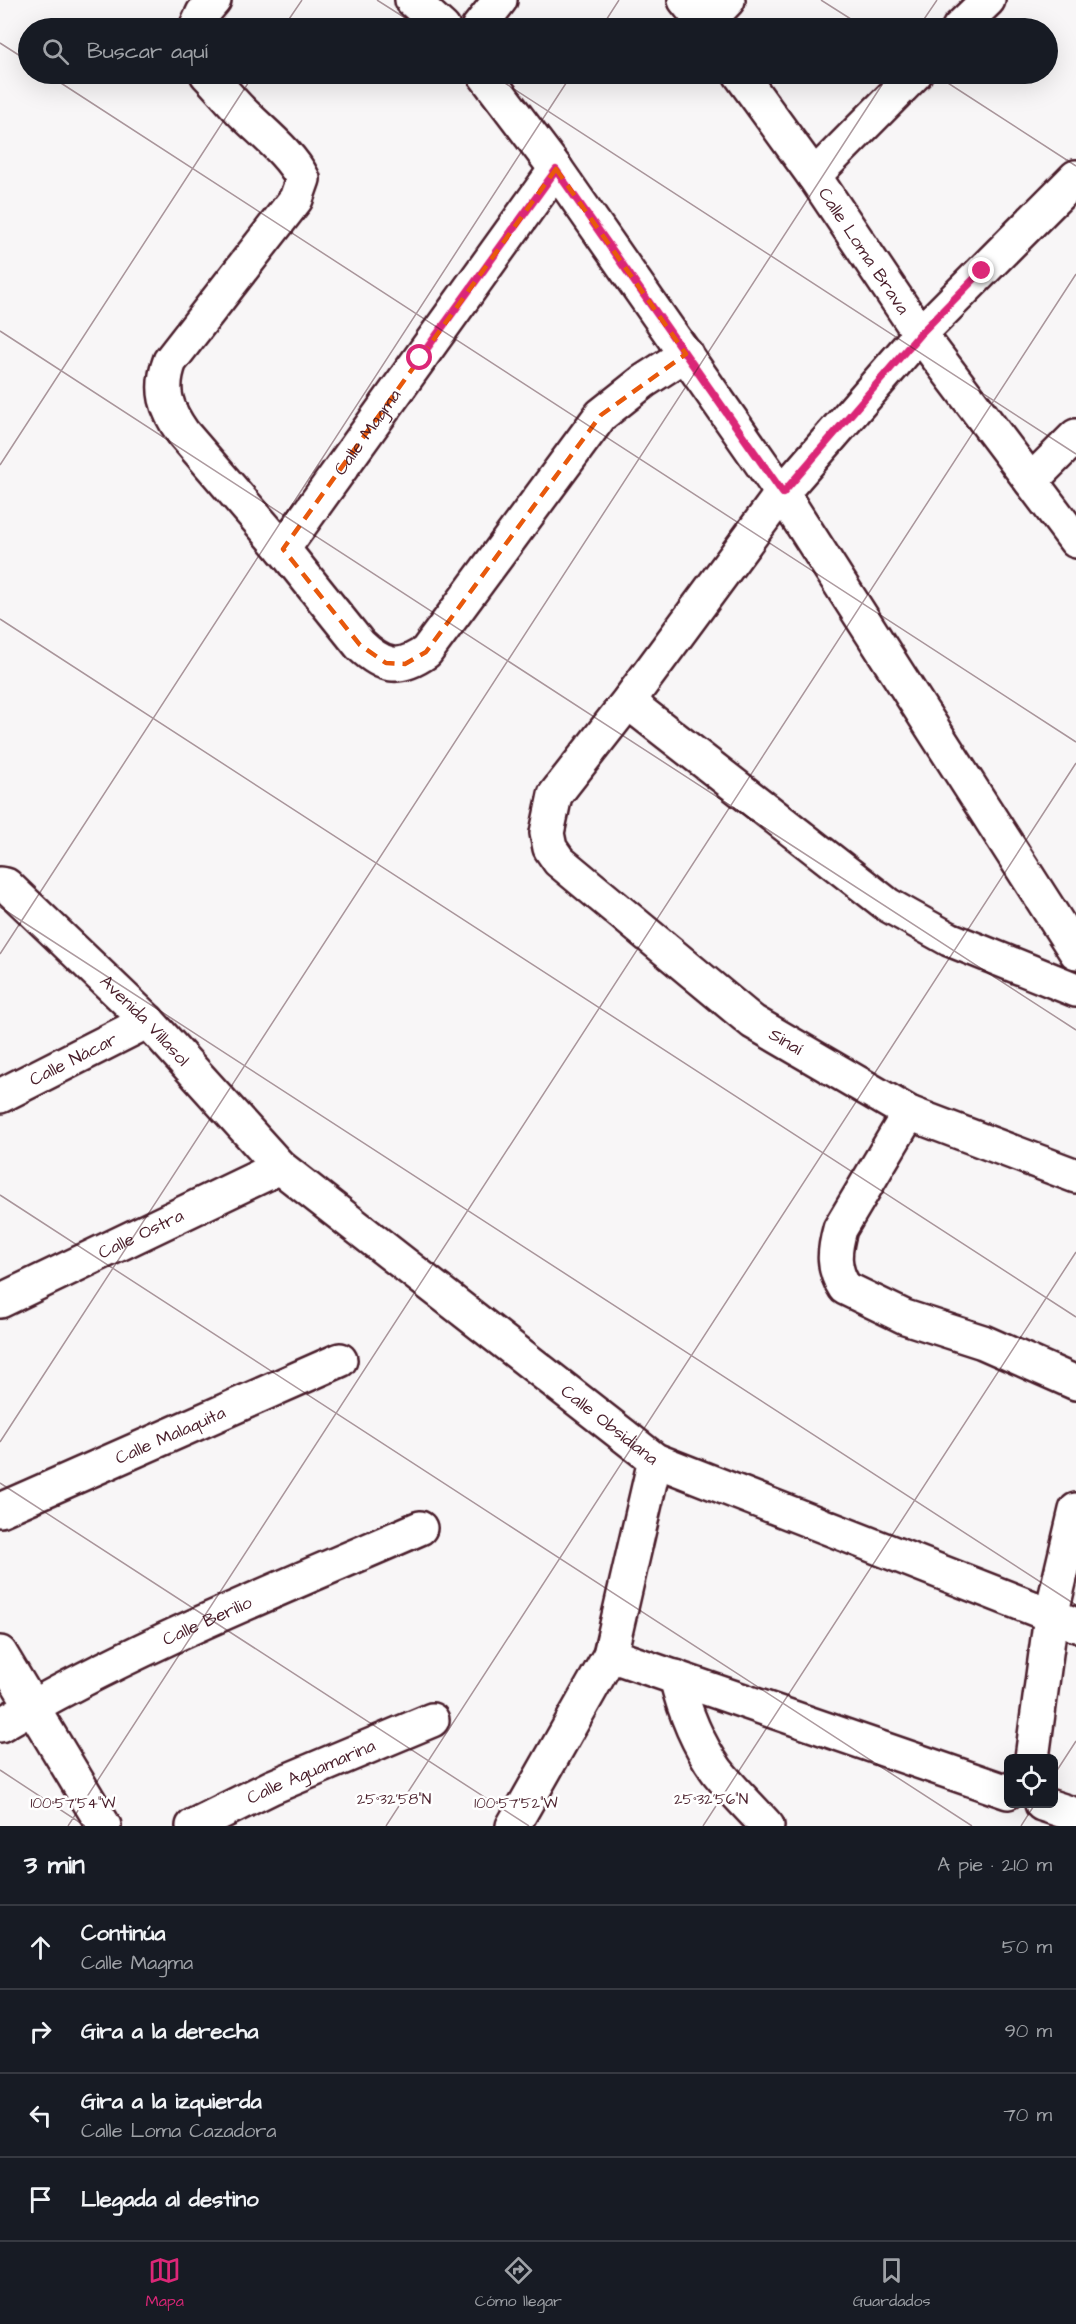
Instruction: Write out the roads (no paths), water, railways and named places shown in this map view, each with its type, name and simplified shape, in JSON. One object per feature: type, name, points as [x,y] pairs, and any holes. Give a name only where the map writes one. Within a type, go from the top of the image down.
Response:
[{"type":"street","points":[[201,18],[214,0]]},
{"type":"street","points":[[412,0],[433,18]]},
{"type":"street","points":[[486,18],[500,0]]},
{"type":"street","points":[[699,17],[728,0]]},
{"type":"street","points":[[969,18],[988,0]]},
{"type":"street","points":[[216,84],[283,152],[303,179],[296,200],[170,361],[165,374],[166,398],[170,414],[183,433],[283,549],[370,656],[394,665],[414,661],[426,652],[601,415],[644,381],[686,354]]},
{"type":"street","points":[[492,84],[556,170],[783,493],[1076,952]]},
{"type":"street","name":"Calle Loma Brava","points":[[747,84],[814,176],[920,334],[1076,541]]},
{"type":"street","points":[[814,176],[905,84]]},
{"type":"street","name":"Calle Magma","points":[[283,549],[556,170]]},
{"type":"street","points":[[1076,177],[920,334],[783,493],[630,699],[642,713],[888,905],[949,939],[1076,990]]},
{"type":"street","points":[[1031,481],[1076,436]]},
{"type":"street","name":"Sinaí","points":[[630,699],[555,795],[547,832],[550,848],[559,861],[753,1022],[909,1113],[1076,1176]]},
{"type":"street","name":"Avenida Villasol","points":[[2,886],[148,1021],[280,1167]]},
{"type":"street","name":"Calle Nácar","points":[[0,1096],[148,1021]]},
{"type":"street","points":[[909,1113],[840,1229],[835,1245],[834,1263],[845,1288],[905,1317],[982,1342],[1076,1383]]},
{"type":"street","name":"Calle Ostra","points":[[0,1301],[280,1167]]},
{"type":"street","name":"Calle Obsidiana","points":[[280,1167],[655,1460],[610,1655],[515,1825]]},
{"type":"street","name":"Calle Malaquita","points":[[0,1510],[340,1360]]},
{"type":"street","points":[[655,1460],[1064,1621]]},
{"type":"street","points":[[1033,1754],[1064,1621],[1076,1510]]},
{"type":"street","name":"Calle Berilio","points":[[0,1725],[31,1707],[175,1635],[420,1528]]},
{"type":"street","points":[[0,1653],[104,1826]]},
{"type":"street","points":[[610,1655],[1004,1791]]},
{"type":"street","points":[[676,1677],[682,1703],[694,1731],[717,1770],[767,1826]]},
{"type":"street","name":"Calle Aguamarina","points":[[192,1826],[272,1787],[432,1720]]},
{"type":"street","points":[[1056,1808],[1076,1815]]}]
